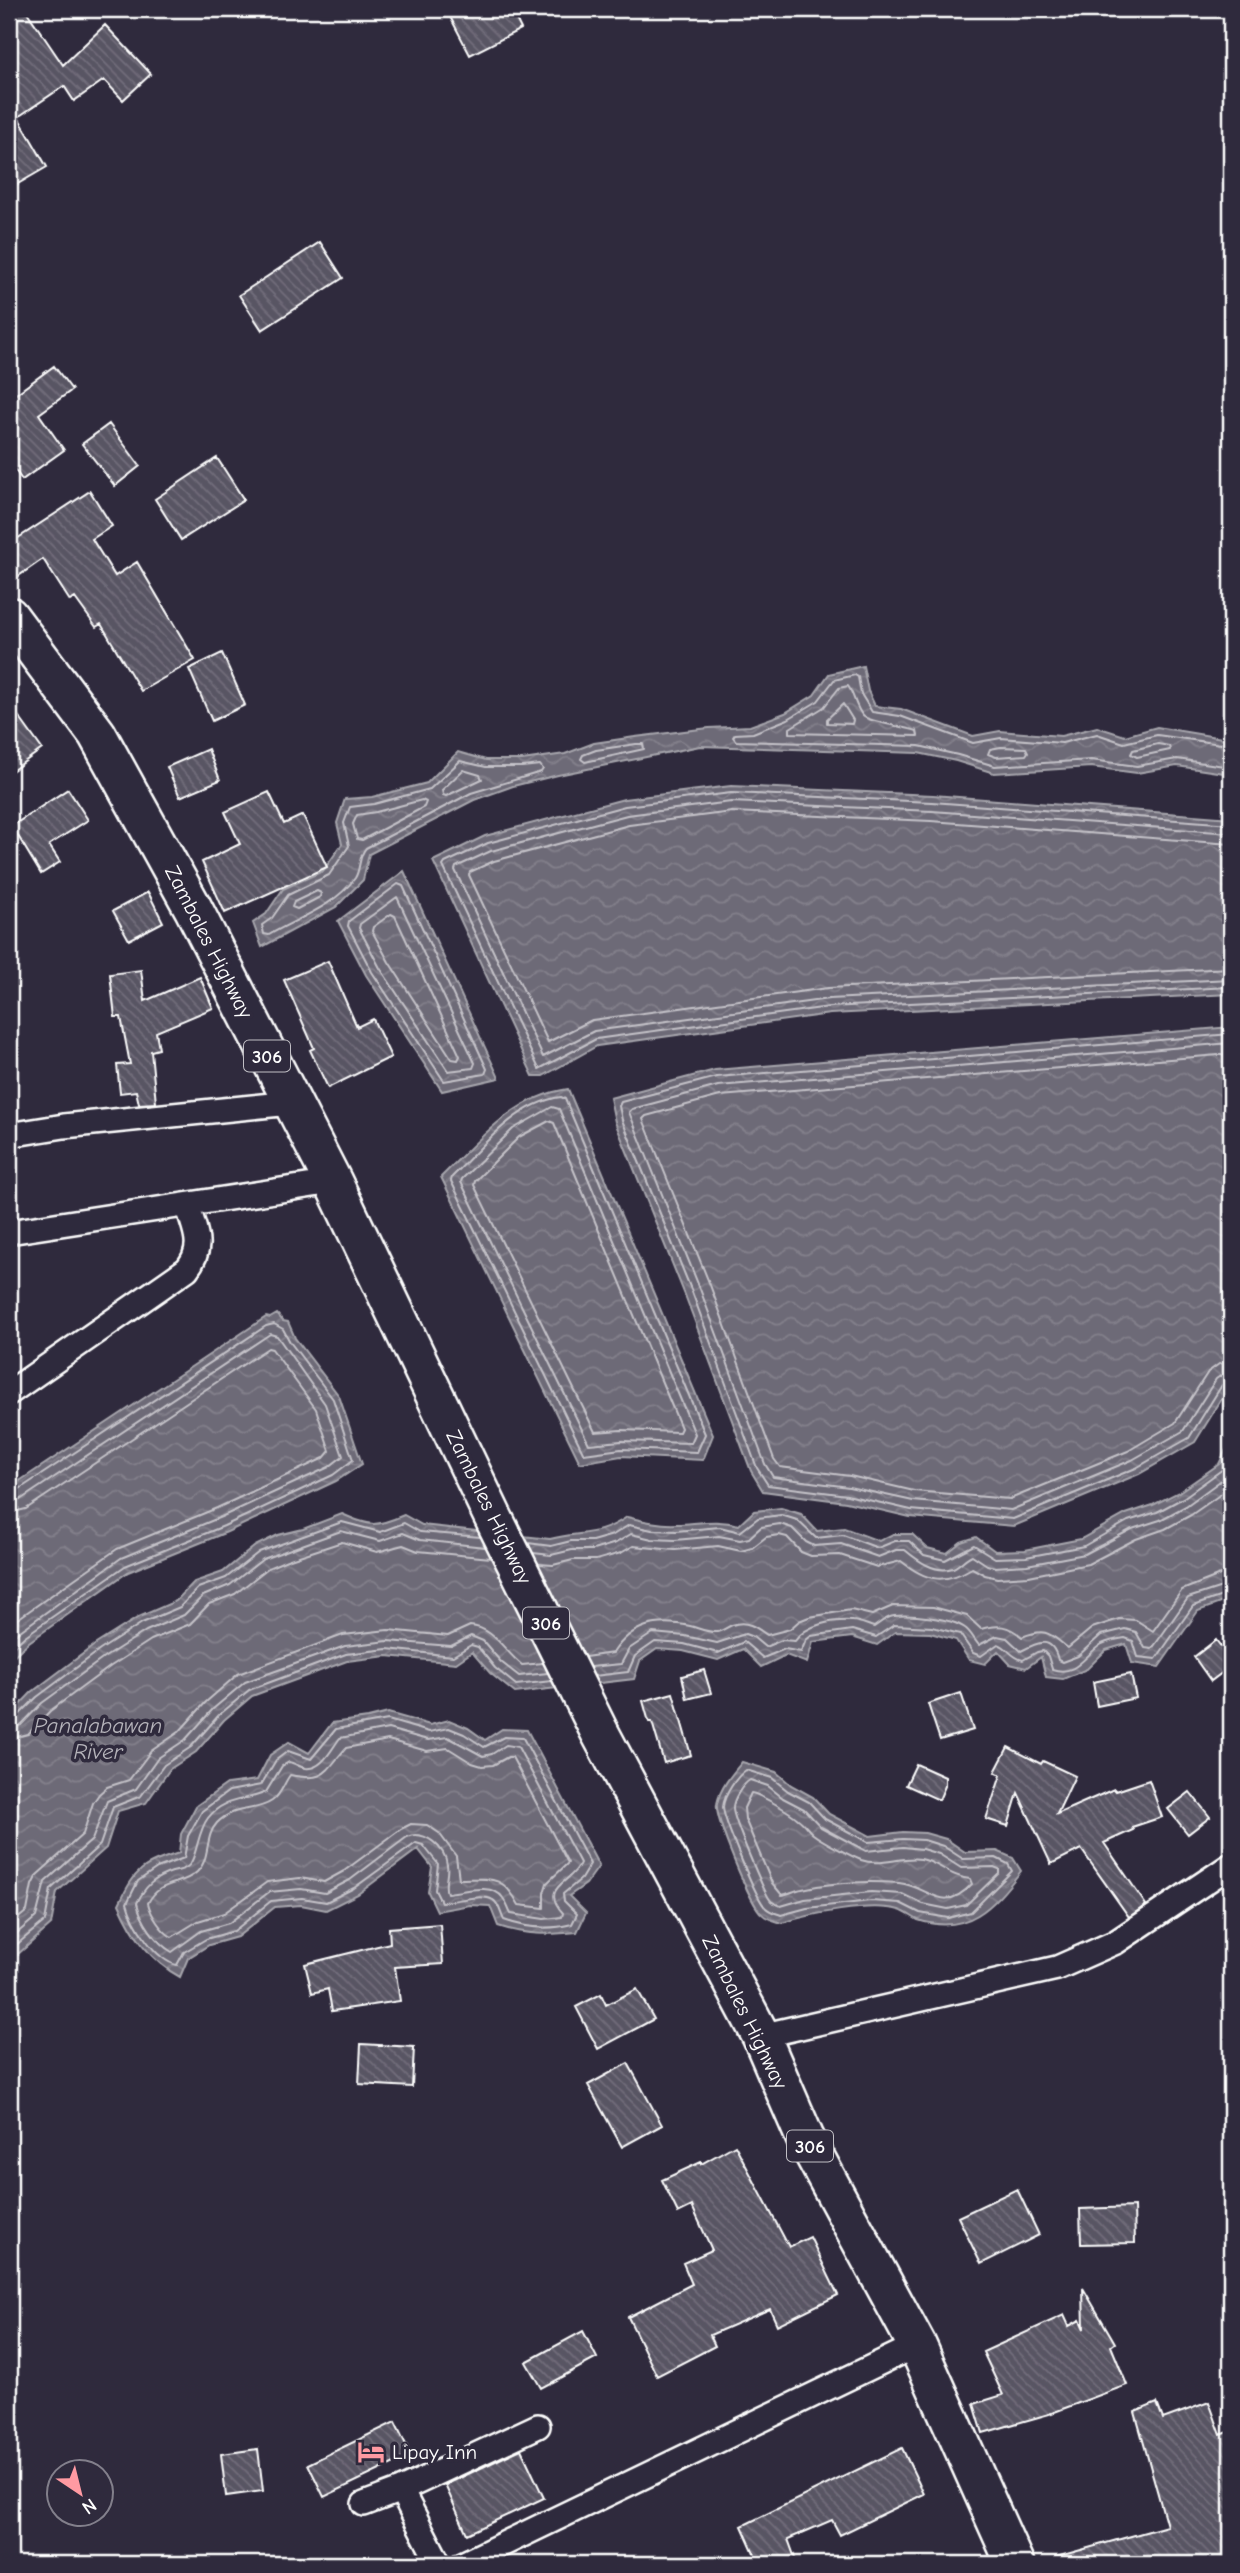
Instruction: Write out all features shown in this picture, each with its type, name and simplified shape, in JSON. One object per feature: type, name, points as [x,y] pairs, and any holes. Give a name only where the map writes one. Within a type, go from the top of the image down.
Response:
[{"type":"main road","name":"Zambales Highway","points":[[9,616],[97,734],[193,908],[333,1182],[492,1515],[599,1731],[761,2036],[805,2138],[917,2345],[1015,2564]]},
{"type":"street","points":[[9,1135],[64,1126],[291,1103]]},
{"type":"street","points":[[9,1233],[188,1207],[333,1182]]},
{"type":"street","points":[[9,1393],[187,1269],[198,1252],[198,1242],[188,1207]]},
{"type":"street","points":[[761,2036],[1057,1968],[1116,1942],[1231,1865]]},
{"type":"street","points":[[461,2564],[917,2345]]},
{"type":"street","points":[[364,2504],[401,2490],[538,2426]]},
{"type":"street","points":[[401,2490],[439,2564]]},
{"type":"water","points":[[863,666],[868,691],[875,706],[901,709],[973,736],[1000,731],[1061,736],[1097,727],[1125,736],[1157,727],[1222,738],[1231,732],[1231,774],[1177,766],[1137,773],[1091,767],[994,773],[918,753],[700,746],[558,775],[513,786],[474,800],[369,854],[363,880],[336,907],[262,947],[253,923],[266,914],[283,889],[323,871],[342,844],[337,823],[345,799],[372,797],[427,783],[458,752],[486,760],[522,760],[565,754],[594,743],[709,728],[750,726],[785,713],[814,695],[829,674]]},
{"type":"water","points":[[731,786],[933,795],[1231,818],[1231,994],[830,1014],[597,1046],[543,1076],[533,1076],[433,861],[485,836],[624,799]]},
{"type":"water","points":[[404,871],[499,1078],[442,1091],[366,975],[338,921]]},
{"type":"water","points":[[1231,1027],[1231,1384],[1195,1442],[1139,1474],[1014,1526],[910,1517],[846,1502],[763,1491],[751,1471],[685,1295],[615,1122],[610,1098],[715,1070]]},
{"type":"water","points":[[568,1089],[713,1435],[703,1460],[621,1456],[580,1463],[441,1177],[483,1135],[513,1111],[530,1101]]},
{"type":"water","points":[[277,1314],[283,1321],[288,1322],[295,1338],[339,1396],[362,1464],[336,1481],[227,1532],[128,1572],[29,1642],[9,1660],[9,1488],[266,1317]]},
{"type":"water","name":"Panalabawan River","points":[[1231,1439],[1231,1599],[1198,1611],[1159,1667],[1132,1663],[1126,1644],[1106,1650],[1087,1669],[1063,1679],[1046,1677],[1041,1657],[1026,1668],[1010,1664],[998,1651],[985,1664],[969,1660],[956,1640],[930,1633],[895,1632],[877,1645],[852,1637],[813,1642],[807,1663],[786,1655],[761,1667],[743,1649],[718,1660],[683,1651],[657,1649],[640,1661],[634,1679],[515,1693],[490,1673],[472,1652],[456,1663],[387,1656],[347,1661],[252,1696],[224,1720],[196,1752],[170,1769],[146,1803],[118,1811],[106,1848],[57,1892],[51,1925],[9,1962],[9,1716],[32,1692],[96,1644],[139,1617],[176,1601],[194,1582],[223,1572],[255,1546],[278,1535],[342,1514],[373,1524],[404,1515],[422,1525],[550,1539],[598,1531],[627,1517],[664,1524],[716,1522],[739,1525],[754,1511],[781,1508],[801,1514],[817,1531],[844,1528],[879,1541],[893,1534],[912,1534],[927,1548],[947,1553],[961,1542],[976,1537],[995,1551],[1025,1550],[1081,1539],[1126,1514],[1179,1492],[1219,1464]]},
{"type":"water","points":[[388,1713],[430,1725],[449,1720],[468,1728],[485,1740],[502,1729],[527,1730],[599,1866],[586,1884],[569,1896],[586,1913],[577,1932],[537,1934],[498,1926],[490,1906],[470,1905],[437,1911],[428,1892],[432,1867],[418,1849],[358,1894],[326,1910],[301,1905],[275,1907],[237,1937],[209,1945],[188,1958],[180,1977],[151,1955],[130,1926],[119,1904],[136,1875],[148,1865],[179,1853],[181,1834],[196,1806],[227,1784],[257,1780],[270,1755],[289,1742],[309,1753],[332,1723]]},
{"type":"water","points":[[742,1762],[776,1772],[791,1785],[813,1797],[829,1814],[870,1836],[903,1832],[925,1833],[946,1839],[965,1852],[997,1851],[1013,1858],[1021,1871],[989,1907],[965,1921],[951,1924],[936,1924],[918,1920],[899,1910],[872,1907],[824,1913],[782,1923],[771,1920],[757,1907],[742,1879],[718,1812],[717,1804],[721,1792]]},
{"type":"building","points":[[9,9],[25,9],[63,65],[105,25],[151,74],[123,100],[104,80],[74,101],[64,86],[18,117],[47,167],[9,189]]},
{"type":"building","points":[[446,9],[511,9],[521,29],[470,55]]},
{"type":"building","points":[[320,242],[343,278],[262,330],[239,295]]},
{"type":"building","points":[[54,366],[72,390],[39,414],[64,450],[22,480],[9,461],[9,399]]},
{"type":"building","points":[[109,424],[140,466],[115,486],[82,444]]},
{"type":"building","points":[[217,458],[244,500],[181,540],[155,499]]},
{"type":"building","points":[[90,491],[112,526],[92,539],[115,576],[137,562],[195,660],[141,691],[101,624],[96,627],[75,598],[70,601],[43,559],[17,577],[9,565],[9,544]]},
{"type":"building","points":[[222,653],[245,705],[212,721],[189,669]]},
{"type":"building","points":[[9,703],[42,749],[9,773]]},
{"type":"building","points":[[208,749],[220,780],[180,797],[167,767]]},
{"type":"building","points":[[68,789],[88,820],[49,845],[60,862],[41,874],[12,826]]},
{"type":"building","points":[[269,792],[284,824],[303,815],[327,867],[225,913],[202,862],[240,844],[225,812]]},
{"type":"building","points":[[148,892],[163,922],[129,940],[113,911]]},
{"type":"building","points":[[328,961],[357,1027],[373,1019],[391,1057],[328,1088],[310,1050],[314,1048],[284,980]]},
{"type":"building","points":[[141,970],[145,1001],[200,977],[213,1008],[156,1032],[159,1049],[151,1051],[156,1103],[139,1104],[136,1091],[120,1093],[117,1065],[130,1064],[121,1017],[115,1017],[110,974]]},
{"type":"building","points":[[1216,1640],[1231,1660],[1231,1666],[1211,1681],[1194,1657]]},
{"type":"building","points":[[704,1670],[711,1693],[687,1699],[682,1676]]},
{"type":"building","points":[[1131,1674],[1136,1698],[1097,1706],[1093,1682]]},
{"type":"building","points":[[673,1693],[691,1755],[664,1763],[643,1701]]},
{"type":"building","points":[[961,1693],[973,1730],[940,1740],[928,1704]]},
{"type":"building","points":[[1008,1747],[1041,1764],[1043,1761],[1075,1776],[1057,1814],[1114,1789],[1116,1791],[1149,1780],[1162,1817],[1132,1827],[1133,1830],[1104,1843],[1146,1905],[1129,1917],[1081,1849],[1051,1864],[1018,1793],[1008,1826],[986,1819],[1001,1775],[995,1772]]},
{"type":"building","points":[[916,1764],[945,1777],[945,1786],[939,1800],[906,1785]]},
{"type":"building","points":[[1190,1792],[1210,1817],[1188,1834],[1168,1809]]},
{"type":"building","points":[[440,1924],[443,1964],[395,1967],[400,2001],[332,2011],[328,1989],[312,1993],[305,1964],[390,1943],[389,1928]]},
{"type":"building","points":[[637,1989],[654,2019],[598,2049],[576,2007],[601,1994],[606,2005]]},
{"type":"building","points":[[361,2044],[414,2047],[412,2087],[359,2084]]},
{"type":"building","points":[[628,2063],[662,2125],[622,2147],[588,2085]]},
{"type":"building","points":[[735,2145],[789,2247],[810,2237],[838,2295],[777,2325],[770,2309],[710,2335],[715,2346],[657,2376],[628,2317],[692,2284],[683,2263],[712,2250],[692,2206],[678,2213],[662,2180],[701,2164]]},
{"type":"building","points":[[1017,2189],[1039,2235],[981,2264],[958,2217]]},
{"type":"building","points":[[1134,2207],[1135,2243],[1081,2244],[1080,2209]]},
{"type":"building","points":[[1083,2288],[1115,2343],[1111,2346],[1127,2385],[1049,2414],[983,2433],[974,2404],[1003,2395],[983,2352],[1064,2315],[1069,2326],[1080,2320],[1084,2329]]},
{"type":"building","points":[[583,2331],[597,2358],[541,2388],[526,2362]]},
{"type":"building","points":[[1209,2402],[1221,2435],[1231,2431],[1231,2564],[1057,2564],[1056,2557],[1167,2526],[1135,2412],[1157,2403],[1163,2419]]},
{"type":"building","points":[[395,2422],[411,2455],[324,2497],[308,2464]]},
{"type":"building","points":[[902,2448],[924,2494],[840,2535],[832,2520],[788,2539],[797,2564],[759,2564],[742,2526]]},
{"type":"building","points":[[258,2449],[263,2491],[226,2496],[221,2454]]},
{"type":"building","points":[[521,2449],[544,2498],[467,2534],[445,2485]]},
{"type":"place","name":"Lipay Inn","points":[[371,2452]]}]
